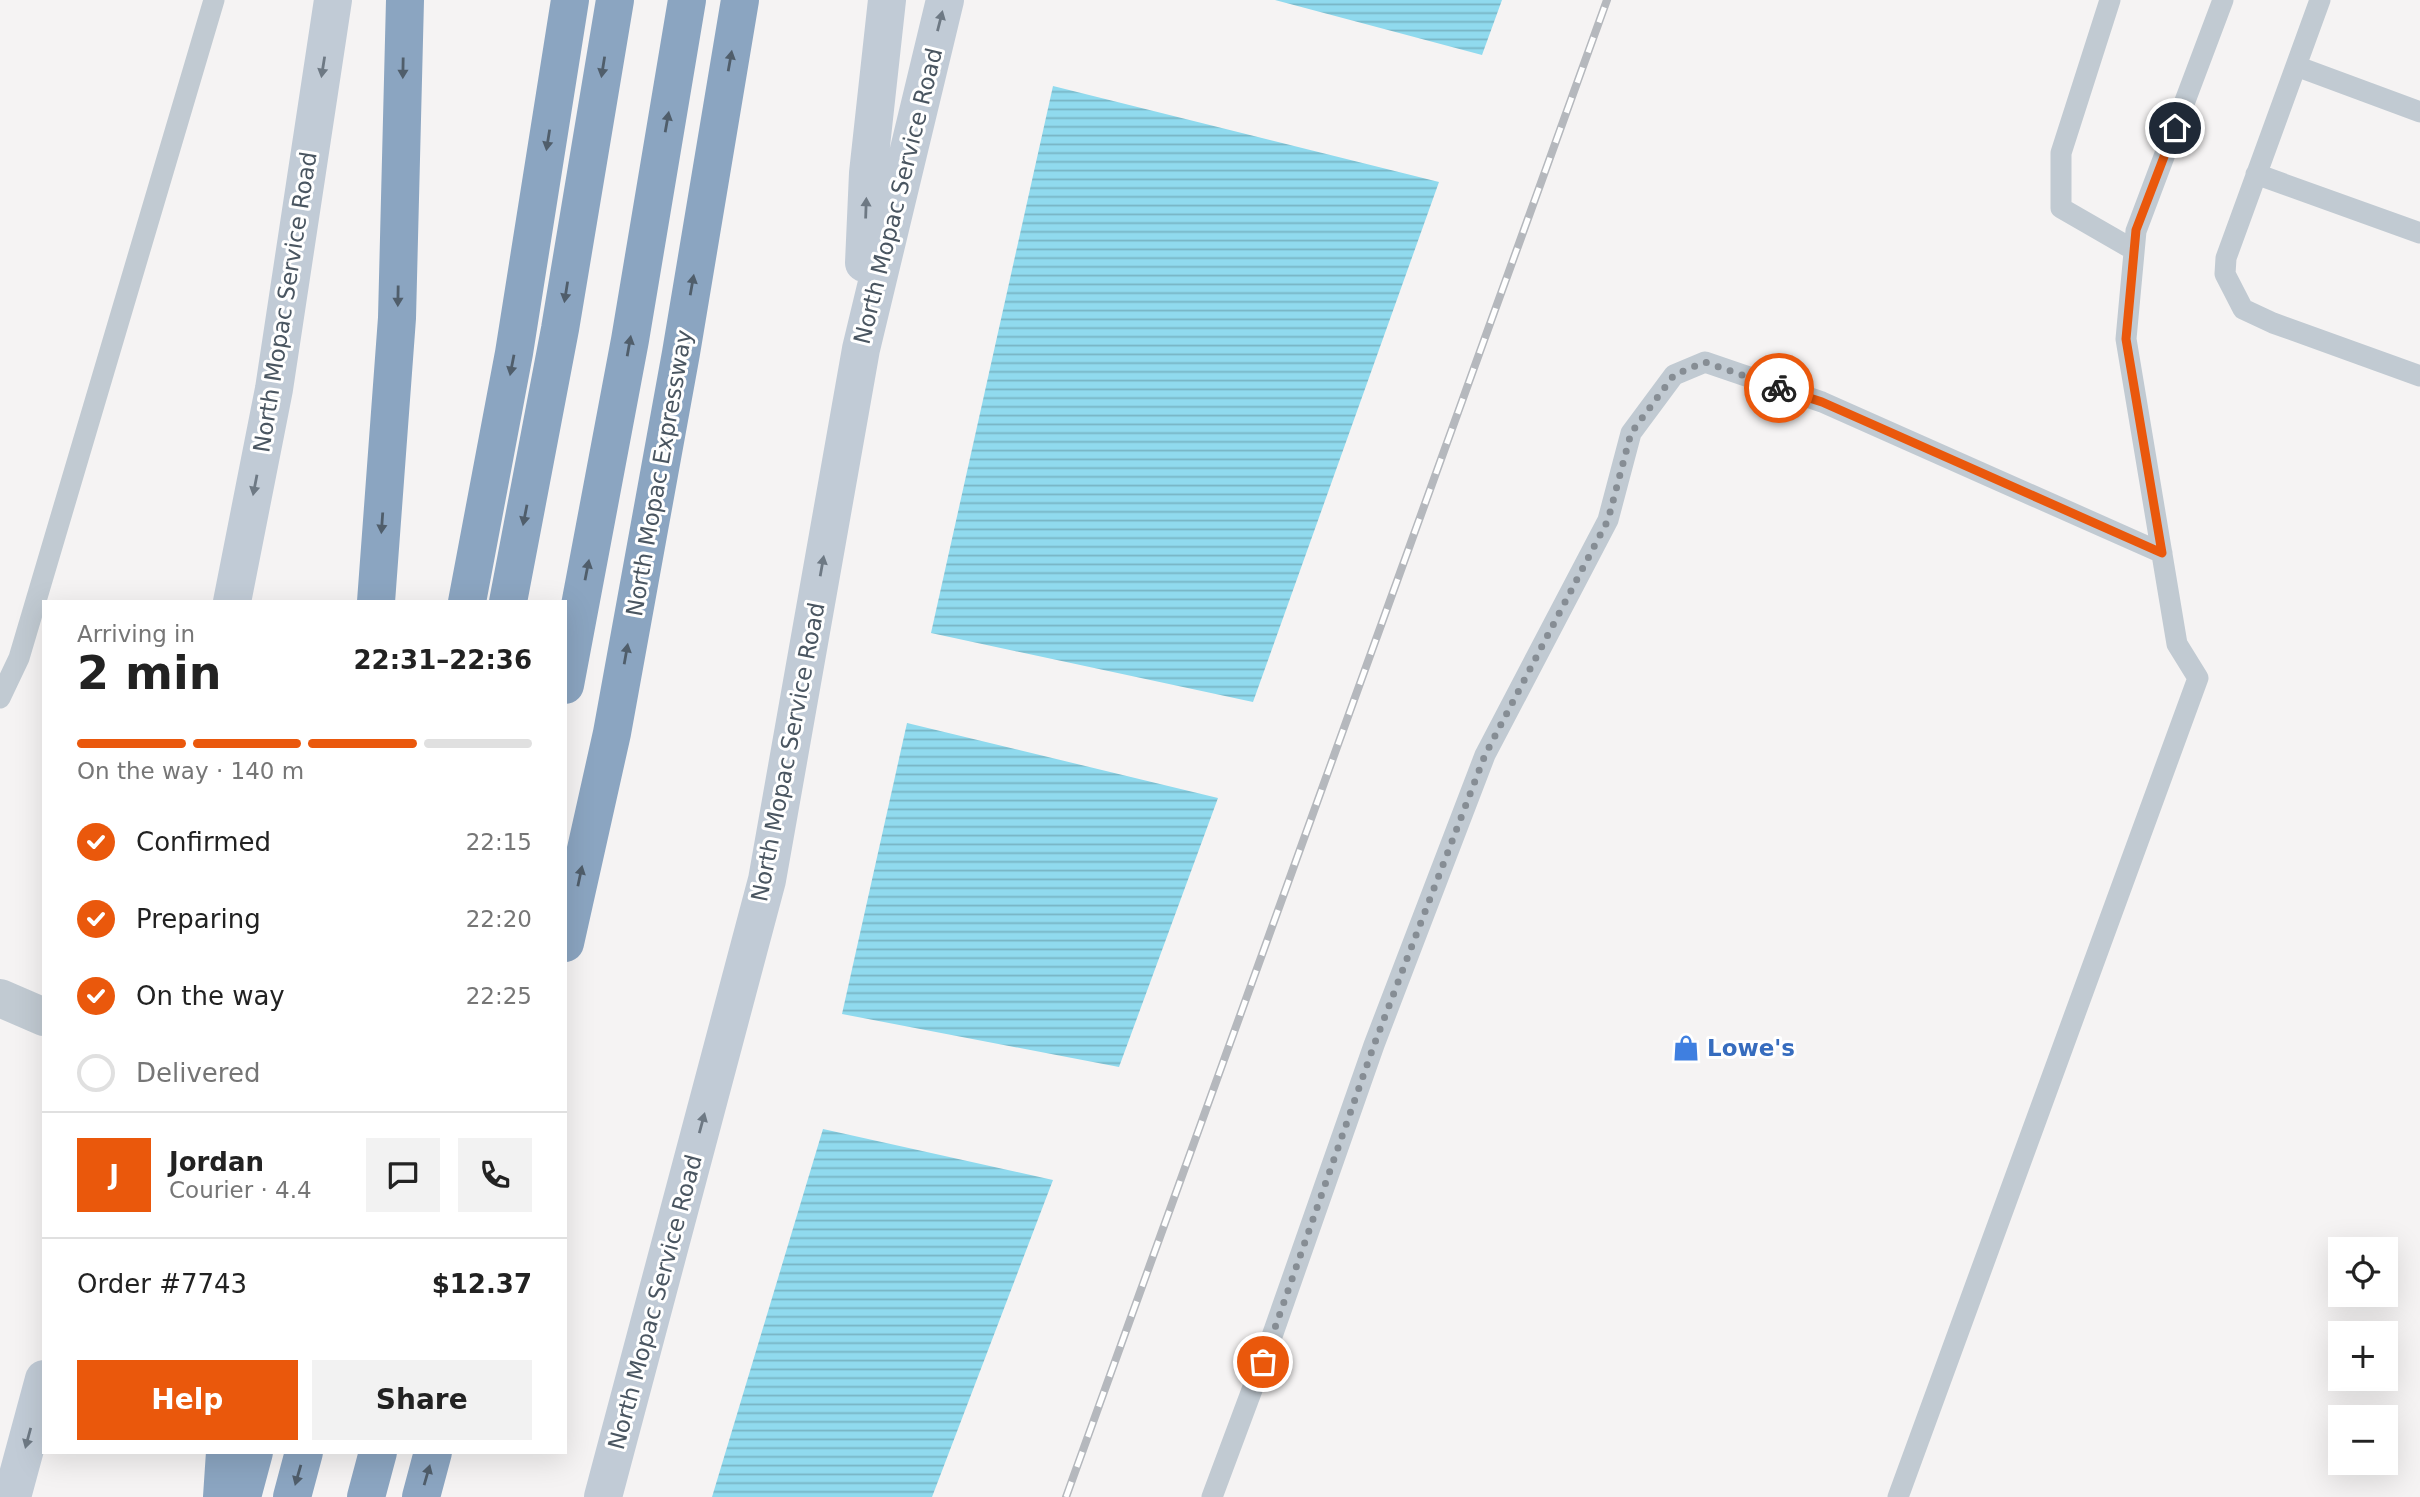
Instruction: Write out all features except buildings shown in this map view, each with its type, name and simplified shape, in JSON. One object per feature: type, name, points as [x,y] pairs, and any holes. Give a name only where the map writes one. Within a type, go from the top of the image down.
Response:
[{"type":"highway","points":[[376,600],[397,318],[405,0]]},
{"type":"highway","points":[[467,600],[514,354],[570,0]]},
{"type":"highway","points":[[508,600],[560,329],[615,0]]},
{"type":"highway","points":[[567,674],[630,340],[687,0]]},
{"type":"highway","name":"North Mopac Expressway","points":[[567,934],[612,733],[681,353],[740,0]]},
{"type":"highway","points":[[222,1497],[225,1454]]},
{"type":"highway","points":[[242,1497],[253,1454]]},
{"type":"highway","points":[[292,1497],[303,1454]]},
{"type":"highway","points":[[366,1497],[377,1454]]},
{"type":"highway","points":[[421,1497],[432,1454]]},
{"type":"main road","name":"North Mopac Service Road","points":[[232,600],[274,389],[333,0]]},
{"type":"main road","points":[[861,349],[868,173],[887,0]]},
{"type":"main road","name":"North Mopac Service Road","points":[[603,1497],[766,880],[861,349],[946,0]]},
{"type":"main road","points":[[12,1497],[42,1387]]},
{"type":"street","points":[[0,998],[42,1016]]},
{"type":"lane","points":[[0,698],[19,658],[214,0]]},
{"type":"lane","points":[[2110,0],[2061,153],[2061,208],[2134,250]]},
{"type":"lane","points":[[1898,1497],[2198,678],[2177,644],[2126,339],[2136,230],[2223,0]]},
{"type":"lane","points":[[2320,0],[2226,258],[2225,274],[2243,309],[2273,323],[2420,376]]},
{"type":"lane","points":[[2296,66],[2420,112]]},
{"type":"lane","points":[[2256,174],[2420,233]]},
{"type":"lane","points":[[1212,1497],[1271,1339],[1374,1045],[1485,755],[1608,520],[1631,433],[1674,375],[1705,362],[1822,402],[2162,553]]},
{"type":"water","points":[[1275,0],[1502,0],[1482,55]]},
{"type":"water","points":[[1053,86],[1439,182],[1253,702],[931,633]]},
{"type":"water","points":[[907,723],[1218,798],[1119,1067],[842,1014]]},
{"type":"water","points":[[823,1129],[1053,1180],[932,1497],[712,1497]]},
{"type":"railway","points":[[1066,1497],[1607,0]]},
{"type":"way so far","points":[[1263,1362],[1374,1045],[1485,755],[1608,520],[1631,433],[1674,375],[1705,362],[1779,388]]},
{"type":"place","name":"Lowe's","points":[[1686,1048]]},
{"type":"route","points":[[1779,388],[1822,402],[2162,553],[2126,339],[2136,230],[2175,128]]}]
